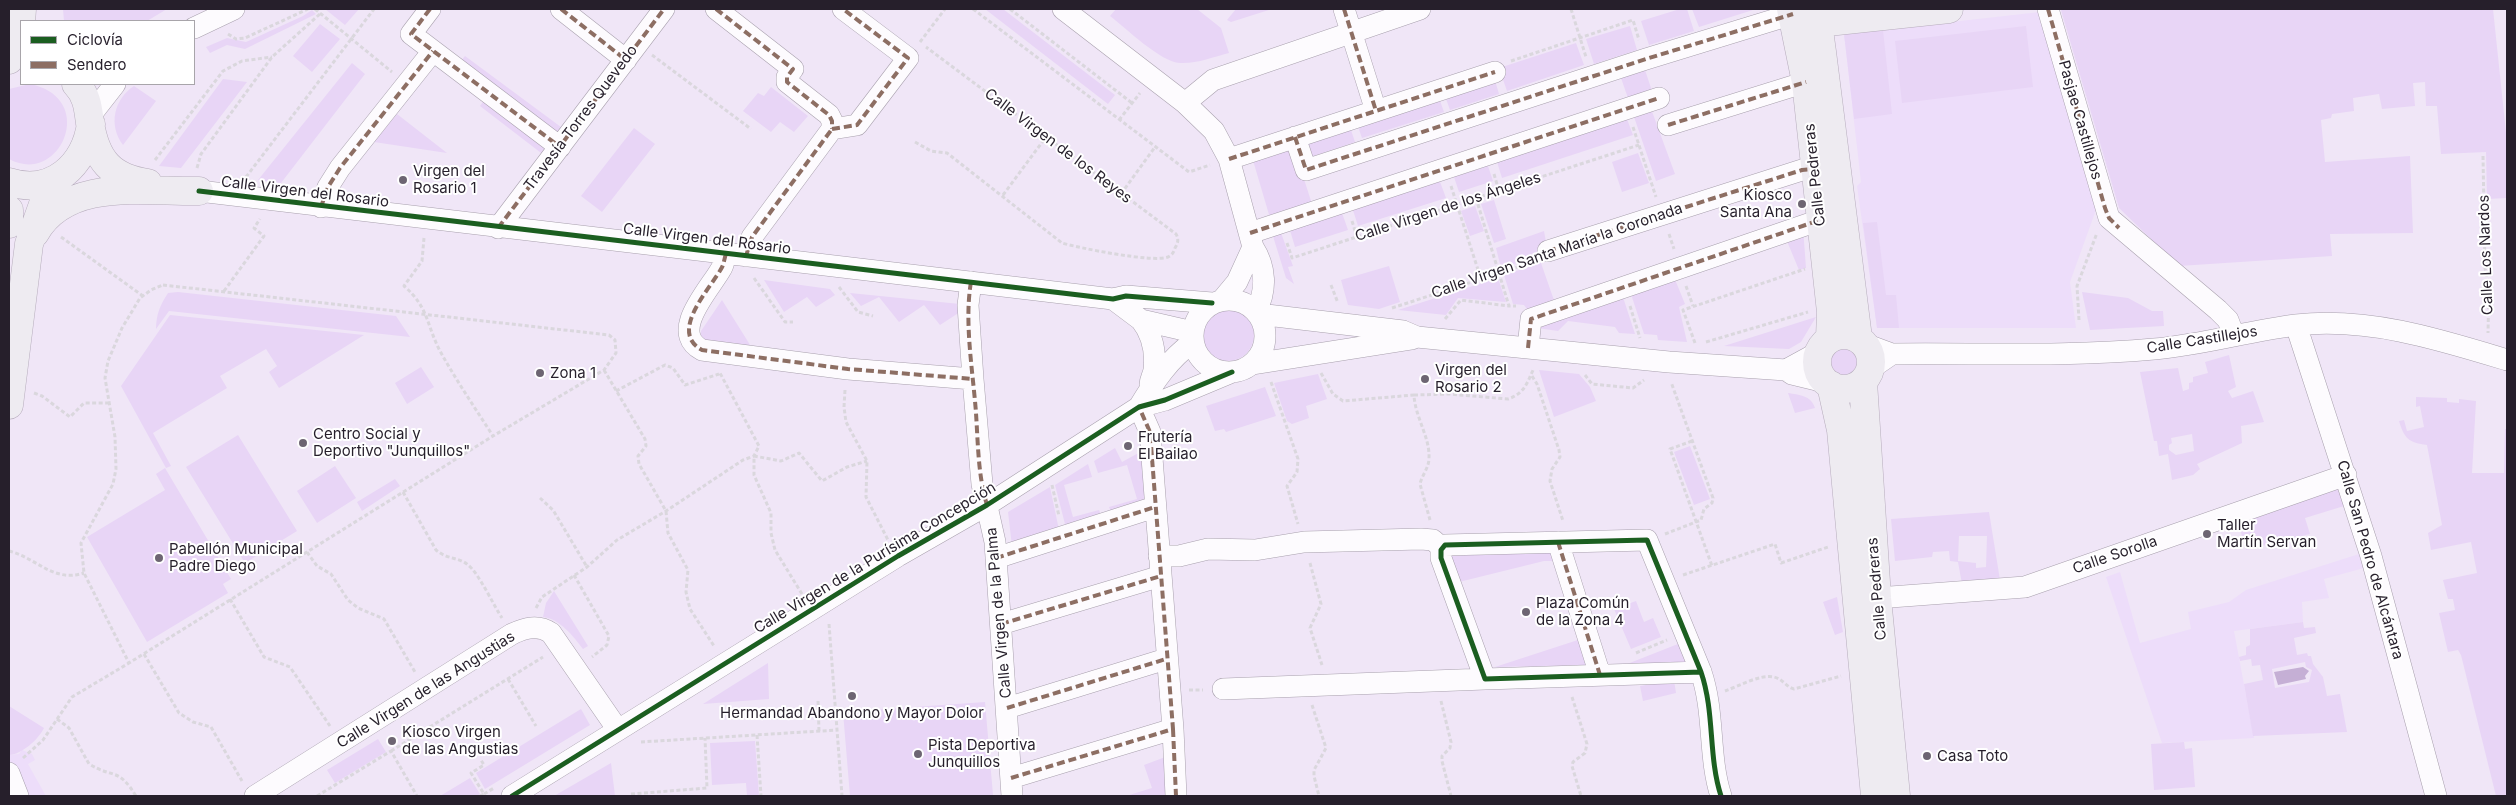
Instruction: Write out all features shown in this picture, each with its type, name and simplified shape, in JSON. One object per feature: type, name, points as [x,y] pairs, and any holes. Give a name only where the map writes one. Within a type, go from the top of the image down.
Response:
[{"type":"main road","points":[[1799,12],[1949,9]]},
{"type":"main road","name":"Calle Pedreras","points":[[1799,12],[1824,263],[1826,334],[1818,368],[1828,383],[1841,430],[1879,793]]},
{"type":"main road","name":"Calle Pedreras","points":[[1799,12],[1870,357],[1877,598],[1879,793]]},
{"type":"main road","points":[[9,60],[20,36]]},
{"type":"main road","points":[[77,85],[83,92],[101,154],[113,172],[138,182],[199,191]]},
{"type":"main road","points":[[19,399],[29,244],[46,193],[60,176],[75,164],[83,152],[90,120]]},
{"type":"main road","points":[[9,182],[29,185],[60,176],[94,186],[199,191]]},
{"type":"main road","points":[[29,244],[49,215],[67,203],[88,194],[199,191]]},
{"type":"main road","points":[[9,210],[9,224]]},
{"type":"main road","points":[[1826,334],[1844,334],[1870,357],[1846,389],[1828,383]]},
{"type":"street","points":[[430,9],[411,34],[560,147]]},
{"type":"street","points":[[561,9],[627,52]]},
{"type":"street","name":"Travesía Torres Quevedo","points":[[498,228],[560,147],[627,52],[664,9]]},
{"type":"street","points":[[716,9],[793,69],[786,79],[829,115],[832,121],[832,129],[857,125],[914,50],[843,9]]},
{"type":"street","points":[[1063,9],[1185,103],[1214,131],[1229,159],[1252,240],[1260,257],[1265,291],[1257,312]]},
{"type":"street","points":[[1344,9],[1376,111]]},
{"type":"street","points":[[1185,103],[1213,80],[1351,31],[1420,9]]},
{"type":"street","name":"Pasjae Castillejos","points":[[2048,9],[2113,220]]},
{"type":"street","points":[[1295,137],[1306,170],[1592,76],[1799,12]]},
{"type":"street","points":[[195,28],[225,13]]},
{"type":"street","points":[[321,207],[328,188],[340,168],[433,51]]},
{"type":"street","points":[[1229,159],[1495,72]]},
{"type":"street","points":[[1668,125],[1806,82]]},
{"type":"street","points":[[90,120],[114,85]]},
{"type":"street","points":[[1417,338],[1403,342],[1365,345],[1253,364],[1232,372],[1211,368],[1196,352],[1193,337],[1197,318],[1237,282],[1252,240],[1281,223],[1659,98]]},
{"type":"street","name":"Calle Virgen del Rosario","points":[[736,255],[752,237],[832,129]]},
{"type":"street","name":"Calle Virgen Santa María la Coronada","points":[[1548,251],[1802,170],[1815,169]]},
{"type":"street","name":"Calle Virgen del Rosario","points":[[199,191],[1113,300],[1126,296],[1217,301]]},
{"type":"street","points":[[1532,357],[1531,319],[1820,220]]},
{"type":"street","points":[[2113,220],[2218,310],[2228,320],[2234,336]]},
{"type":"street","points":[[736,255],[722,268],[698,304],[692,317],[689,338],[693,345],[702,350],[848,369],[973,379]]},
{"type":"street","name":"Calle Virgen de la Palma","points":[[971,282],[968,304],[973,379],[982,484],[996,558],[1012,787]]},
{"type":"street","name":"Calle Virgen del Rosario","points":[[1113,300],[1141,320],[1193,337]]},
{"type":"street","points":[[1217,301],[1234,300],[1246,304],[1257,312],[1264,323],[1265,340],[1260,356],[1253,364]]},
{"type":"street","points":[[1257,312],[1402,331],[1417,338],[1532,357],[1669,362],[1786,370],[1792,374],[1828,383]]},
{"type":"street","points":[[1141,320],[1151,336],[1154,352],[1154,367],[1150,380],[1150,389]]},
{"type":"street","name":"Calle Castillejos","points":[[1870,357],[2154,349],[2200,343],[2296,325],[2365,326],[2409,332],[2507,360]]},
{"type":"street","name":"Calle San Pedro de Alcántara","points":[[2296,325],[2371,556],[2436,796]]},
{"type":"street","points":[[1786,370],[1826,334]]},
{"type":"street","name":"Calle Virgen de la Purísima Concepción","points":[[1139,407],[1176,354],[1193,337]]},
{"type":"street","name":"Calle Virgen de la Purísima Concepción","points":[[516,791],[625,737],[725,664],[898,556],[987,505],[1139,407],[1165,400],[1232,372]]},
{"type":"street","points":[[1139,407],[1150,432],[1176,796]]},
{"type":"street","name":"Calle Sorolla","points":[[1877,598],[2025,586],[2346,475]]},
{"type":"street","points":[[996,558],[1155,507]]},
{"type":"street","points":[[1001,624],[1160,566],[1179,556],[1208,548],[1268,550],[1304,542],[1445,545],[1647,540],[1685,633],[1708,696],[1712,754],[1721,796]]},
{"type":"street","points":[[1564,542],[1600,676]]},
{"type":"street","points":[[1438,544],[1441,558],[1485,678]]},
{"type":"street","name":"Calle Virgen de las Angustias","points":[[250,791],[340,743],[522,631],[547,631],[560,646],[625,737]]},
{"type":"street","points":[[1007,708],[1166,659]]},
{"type":"street","points":[[1223,689],[1485,678],[1700,672]]},
{"type":"street","points":[[1012,787],[1172,729]]},
{"type":"street","points":[[12,768],[18,796]]},
{"type":"path","points":[[225,13],[228,35],[241,39],[308,9]]},
{"type":"path","points":[[316,9],[407,84]]},
{"type":"path","points":[[914,50],[945,9]]},
{"type":"path","points":[[973,9],[1189,172],[1229,159]]},
{"type":"path","points":[[1010,9],[1132,103]]},
{"type":"path","points":[[1571,9],[1592,76]]},
{"type":"path","points":[[1495,72],[1494,67],[1633,20],[1646,59]]},
{"type":"path","points":[[627,52],[751,129]]},
{"type":"path","points":[[154,169],[154,162],[223,71],[242,61],[272,58]]},
{"type":"path","points":[[1119,120],[1152,77]]},
{"type":"path","points":[[1626,109],[1693,306]]},
{"type":"path","points":[[915,142],[931,152],[947,153],[1003,195],[1046,136]]},
{"type":"path","points":[[1121,194],[1155,147]]},
{"type":"path","points":[[1446,168],[1481,279]]},
{"type":"path","points":[[1476,198],[1509,306]]},
{"type":"path","points":[[2079,320],[2077,286],[2102,218],[2113,220]]},
{"type":"path","points":[[224,291],[264,236],[254,228],[260,219]]},
{"type":"path","points":[[29,244],[44,244],[54,232],[143,296]]},
{"type":"path","points":[[424,238],[422,261],[404,286],[420,302],[426,313],[430,330],[441,352],[493,436]]},
{"type":"path","points":[[1696,346],[1683,310],[1824,263]]},
{"type":"path","points":[[761,276],[752,275],[784,322],[793,322]]},
{"type":"path","points":[[12,768],[43,740],[72,696],[144,654],[493,436],[604,370],[616,353],[615,340],[609,335],[163,284],[143,296],[122,328],[108,361],[105,378],[115,444],[116,470],[113,484],[82,537],[84,573],[128,663]]},
{"type":"path","points":[[1331,284],[1338,302],[1344,307]]},
{"type":"path","points":[[838,285],[858,312],[873,316]]},
{"type":"path","points":[[1624,286],[1640,339],[1647,340]]},
{"type":"path","points":[[1438,318],[1446,319],[1453,307],[1461,300],[1523,308],[1531,319]]},
{"type":"path","points":[[1705,343],[1808,312],[1826,334]]},
{"type":"path","points":[[616,391],[665,365],[673,368],[685,385],[719,374],[746,356]]},
{"type":"path","points":[[1314,371],[1320,371],[1333,394],[1343,401],[1449,394],[1508,398],[1517,396],[1525,389],[1531,375],[1532,357]]},
{"type":"path","points":[[1647,540],[1700,520],[1704,509],[1712,503],[1713,498],[1670,380],[1669,362]]},
{"type":"path","points":[[848,369],[844,407],[845,416],[867,461],[866,497],[898,556]]},
{"type":"path","points":[[604,370],[645,439],[646,446],[638,456],[639,464],[666,511],[668,533],[688,570],[686,592],[688,604],[725,664]]},
{"type":"path","points":[[1582,371],[1592,384],[1633,388],[1647,377]]},
{"type":"path","points":[[719,374],[749,424],[759,446],[754,456],[754,475],[771,513],[771,533],[776,550],[805,600],[817,606],[837,730],[842,796]]},
{"type":"path","points":[[1531,375],[1537,384],[1559,450],[1558,462],[1551,475],[1551,487],[1564,542]]},
{"type":"path","points":[[1262,383],[1279,379]]},
{"type":"path","points":[[1271,380],[1298,459],[1297,472],[1287,486],[1321,600],[1320,610],[1312,621],[1311,633],[1326,748],[1316,764],[1314,776],[1320,796]]},
{"type":"path","points":[[19,399],[42,396],[70,416],[84,403],[109,403]]},
{"type":"path","points":[[1414,396],[1416,412],[1430,456],[1428,468],[1420,484],[1438,544]]},
{"type":"path","points":[[1692,441],[1670,449],[1712,566]]},
{"type":"path","points":[[403,492],[436,550],[443,556],[461,561],[470,566],[522,631],[534,614],[542,597],[587,567],[617,540],[666,511],[743,460],[754,456],[781,461],[799,453],[822,481],[847,467],[867,461]]},
{"type":"path","points":[[1044,488],[1052,484],[1064,536]]},
{"type":"path","points":[[540,498],[553,510],[587,567]]},
{"type":"path","points":[[1664,582],[1775,544],[1781,563],[1832,546],[1852,544]]},
{"type":"path","points":[[9,551],[22,555],[60,575],[71,577],[84,573]]},
{"type":"path","points":[[307,552],[317,566],[331,574],[348,600],[358,608],[384,620],[425,689]]},
{"type":"path","points":[[574,575],[609,636],[607,645],[601,651],[574,667]]},
{"type":"path","points":[[230,599],[264,657],[283,663],[296,674],[340,743]]},
{"type":"path","points":[[1633,654],[1685,633]]},
{"type":"path","points":[[317,796],[560,646]]},
{"type":"path","points":[[144,654],[179,713],[193,722],[211,727],[250,791]]},
{"type":"path","points":[[1570,676],[1570,690],[1587,744],[1585,753],[1573,762],[1572,766],[1581,796]]},
{"type":"path","points":[[1708,696],[1770,677],[1780,680],[1787,687],[1794,689],[1832,677],[1851,677]]},
{"type":"path","points":[[508,678],[536,726]]},
{"type":"path","points":[[1439,680],[1440,698],[1451,742],[1450,748],[1442,756],[1451,796]]},
{"type":"path","points":[[1170,691],[1223,689]]},
{"type":"path","points":[[818,701],[820,731]]},
{"type":"path","points":[[57,719],[69,728],[89,764],[121,776],[136,796]]},
{"type":"path","points":[[625,737],[644,741],[837,730]]},
{"type":"path","points":[[757,734],[761,796]]},
{"type":"path","points":[[631,794],[708,788],[705,738]]},
{"type":"path","points":[[391,752],[417,796]]},
{"type":"path","points":[[481,760],[484,765],[471,772],[482,795],[516,791]]},
{"type":"shaded area","points":[[63,9],[167,9],[149,20],[64,20]]},
{"type":"shaded area","points":[[325,9],[359,9],[345,25]]},
{"type":"shaded area","points":[[985,9],[1003,9],[1115,95],[1108,104]]},
{"type":"shaded area","points":[[1116,9],[1197,9],[1221,28],[1229,53],[1192,62],[1180,63],[1172,61],[1153,51],[1110,16]]},
{"type":"shaded area","points":[[1236,9],[1272,9],[1231,22],[1227,20]]},
{"type":"shaded area","points":[[1680,9],[1687,9],[1694,31],[1649,45],[1641,21]]},
{"type":"shaded area","points":[[1692,9],[1752,9],[1753,10],[1699,27]]},
{"type":"shaded area","points":[[2493,9],[2507,142],[2507,198],[2487,199],[2486,152],[2441,154],[2437,106],[2426,106],[2425,82],[2413,83],[2415,106],[2382,109],[2379,94],[2353,98],[2354,111],[2332,114],[2331,118],[2321,120],[2325,162],[2410,156],[2413,233],[2330,234],[2332,256],[2179,266],[2119,208],[2061,10]]},
{"type":"shaded area","points":[[312,10],[316,14],[245,49],[227,45],[210,53],[206,47],[227,38],[246,42]]},
{"type":"shaded area","points":[[2040,12],[2097,207],[2070,282],[2076,328],[1877,328],[1857,186],[1861,182],[1844,34]]},
{"type":"shaded area","points":[[320,24],[340,39],[312,72],[293,56]]},
{"type":"shaded area","points":[[1630,26],[1637,50],[1594,64],[1586,39]]},
{"type":"shaded area","points":[[2026,26],[2033,87],[1902,103],[1895,41]]},
{"type":"shaded area","points":[[1883,30],[1892,114],[1854,119],[1844,34]]},
{"type":"shaded area","points":[[1576,43],[1584,65],[1507,91],[1499,68]]},
{"type":"shaded area","points":[[465,56],[565,130],[561,136],[460,62]]},
{"type":"shaded area","points":[[352,63],[365,74],[281,183],[258,180]]},
{"type":"shaded area","points":[[1644,67],[1654,97],[1630,104],[1620,75]]},
{"type":"shaded area","points":[[1494,77],[1499,94],[1450,110],[1444,93]]},
{"type":"shaded area","points":[[223,79],[247,82],[181,168],[159,166]]},
{"type":"shaded area","points":[[33,85],[51,92],[63,106],[67,121],[64,137],[56,151],[44,161],[27,164],[9,159],[9,89]]},
{"type":"shaded area","points":[[134,86],[156,101],[123,145],[116,129],[115,113],[122,98]]},
{"type":"shaded area","points":[[771,87],[808,116],[794,132],[780,122],[771,132],[743,111],[758,93],[764,96]]},
{"type":"shaded area","points":[[1438,95],[1444,112],[1362,138],[1356,121]]},
{"type":"shaded area","points":[[485,99],[551,149],[545,156],[480,106]]},
{"type":"shaded area","points":[[1650,106],[1675,174],[1656,181],[1632,111]]},
{"type":"shaded area","points":[[397,114],[447,153],[374,142]]},
{"type":"shaded area","points":[[1627,119],[1633,135],[1502,178],[1497,162]]},
{"type":"shaded area","points":[[1349,124],[1355,142],[1308,158],[1302,140]]},
{"type":"shaded area","points":[[634,128],[655,144],[602,212],[581,196]]},
{"type":"shaded area","points":[[1293,145],[1312,204],[1270,218],[1252,157]]},
{"type":"shaded area","points":[[1638,153],[1649,183],[1622,192],[1612,162]]},
{"type":"shaded area","points":[[1488,166],[1493,181],[1459,192],[1454,177]]},
{"type":"shaded area","points":[[1439,179],[1446,198],[1358,226],[1352,207]]},
{"type":"shaded area","points":[[1494,200],[1506,239],[1494,243],[1481,204]]},
{"type":"shaded area","points":[[1475,206],[1484,231],[1470,236],[1461,211]]},
{"type":"shaded area","points":[[1341,210],[1348,230],[1295,247],[1289,227]]},
{"type":"shaded area","points":[[1877,222],[1886,295],[1896,295],[1899,328],[1877,328],[1863,223]]},
{"type":"shaded area","points":[[1803,228],[1806,268],[1799,270],[1784,234]]},
{"type":"shaded area","points":[[1280,230],[1293,266],[1288,267],[1294,284],[1286,278],[1272,233]]},
{"type":"shaded area","points":[[1544,231],[1546,242],[1540,244],[1542,255],[1501,268],[1496,248]]},
{"type":"shaded area","points":[[1541,263],[1556,306],[1531,315],[1524,305],[1513,304],[1504,275]]},
{"type":"shaded area","points":[[1389,266],[1400,302],[1379,309],[1348,305],[1341,280]]},
{"type":"shaded area","points":[[1674,277],[1685,304],[1679,307],[1687,342],[1658,340],[1657,335],[1644,334],[1630,291]]},
{"type":"shaded area","points":[[1498,278],[1506,302],[1458,298],[1446,315],[1398,310]]},
{"type":"shaded area","points":[[764,280],[830,289],[835,295],[816,307],[807,297],[784,312]]},
{"type":"shaded area","points":[[178,292],[396,316],[410,337],[169,311],[156,329],[158,315],[165,297],[168,293]]},
{"type":"shaded area","points":[[2082,292],[2128,298],[2152,311],[2163,311],[2164,326],[2090,330]]},
{"type":"shaded area","points":[[850,293],[960,304],[960,312],[940,325],[924,305],[899,322],[879,297],[861,306]]},
{"type":"shaded area","points":[[1622,294],[1635,334],[1619,333],[1615,327],[1568,321],[1558,331],[1537,328]]},
{"type":"shaded area","points":[[722,300],[752,348],[707,343],[701,338],[701,331]]},
{"type":"shaded area","points":[[1228,309],[1238,311],[1246,317],[1252,325],[1254,335],[1252,345],[1246,353],[1238,359],[1228,361],[1218,359],[1210,353],[1204,345],[1202,335],[1204,325],[1210,317],[1218,311]]},
{"type":"shaded area","points":[[170,315],[364,335],[279,388],[269,372],[277,366],[266,349],[220,376],[227,388],[153,433],[171,466],[166,468],[121,386]]},
{"type":"shaded area","points":[[1816,317],[1801,342],[1789,349],[1724,346]]},
{"type":"shaded area","points":[[1843,344],[1856,349],[1861,362],[1856,375],[1843,380],[1830,375],[1825,362],[1830,349]]},
{"type":"shaded area","points":[[2229,355],[2236,387],[2228,391],[2232,398],[2253,391],[2264,422],[2241,426],[2242,443],[2197,464],[2200,469],[2193,475],[2172,480],[2168,454],[2159,456],[2157,441],[2154,441],[2140,372],[2178,368],[2183,391],[2189,389],[2189,383],[2193,382],[2193,377],[2208,373],[2205,362]],"holes":[[[2192,434],[2194,451],[2176,455],[2169,450],[2169,445],[2172,443],[2171,438]]]},
{"type":"shaded area","points":[[421,367],[434,387],[407,404],[395,383]]},
{"type":"shaded area","points":[[1539,370],[1579,374],[1590,387],[1596,401],[1554,417]]},
{"type":"shaded area","points":[[1318,374],[1327,399],[1306,406],[1309,418],[1292,424],[1287,421],[1274,383]]},
{"type":"shaded area","points":[[1265,387],[1276,416],[1226,432],[1224,429],[1215,431],[1206,406]]},
{"type":"shaded area","points":[[1788,393],[1808,398],[1815,408],[1795,413]]},
{"type":"shaded area","points":[[2416,397],[2447,398],[2447,402],[2459,403],[2459,399],[2476,401],[2472,473],[2504,473],[2505,429],[2507,429],[2507,796],[2496,796],[2461,655],[2458,650],[2448,652],[2439,613],[2455,610],[2453,599],[2448,599],[2443,580],[2477,573],[2471,542],[2431,550],[2428,533],[2442,525],[2427,445],[2408,439],[2399,421],[2404,420],[2407,431],[2424,427],[2420,406],[2416,407]]},
{"type":"shaded area","points":[[238,435],[297,531],[245,563],[186,467]]},
{"type":"shaded area","points":[[1690,446],[1710,499],[1694,505],[1674,452]]},
{"type":"shaded area","points":[[1115,448],[1122,462],[1144,450],[1150,502],[1112,515],[1109,507],[1137,499],[1127,465],[1098,473],[1094,461]]},
{"type":"shaded area","points":[[1088,464],[1092,477],[1064,485],[1073,517],[1099,510],[1102,517],[1066,528],[1055,485]]},
{"type":"shaded area","points":[[335,466],[356,498],[317,523],[297,491]]},
{"type":"shaded area","name":"Pabellón Municipal Padre Diego","points":[[165,468],[231,579],[223,584],[228,593],[147,642],[87,537],[165,490],[156,474]]},
{"type":"shaded area","points":[[395,479],[400,486],[362,511],[357,502]]},
{"type":"shaded area","points":[[1050,487],[1059,530],[1012,546],[1008,512]]},
{"type":"shaded area","points":[[2338,487],[2344,506],[2305,518],[2310,534],[2246,550],[2238,522]]},
{"type":"shaded area","points":[[1989,512],[2000,580],[1962,584],[1958,562],[1950,561],[1949,551],[1933,552],[1932,557],[1895,561],[1891,519]],"holes":[[[1959,536],[1987,536],[1986,567],[1976,568],[1976,563],[1958,561]]]},
{"type":"shaded area","points":[[1555,552],[1557,561],[1544,561],[1459,582],[1449,556]]},
{"type":"shaded area","points":[[2359,554],[2364,568],[2324,579],[2329,598],[2302,602],[2303,622],[2234,631],[2254,738],[2162,743],[2106,577],[2120,572],[2140,643],[2191,629],[2188,612],[2229,602],[2246,590]]},
{"type":"shaded area","points":[[554,591],[588,646],[583,649],[560,624],[543,617],[546,603]]},
{"type":"shaded area","points":[[1837,597],[1843,632],[1835,635],[1823,602]]},
{"type":"shaded area","points":[[1636,601],[1644,622],[1653,618],[1661,637],[1631,649],[1614,609]]},
{"type":"shaded area","points":[[2303,622],[2304,628],[2315,627],[2316,633],[2294,638],[2297,655],[2307,653],[2308,656],[2311,656],[2313,664],[2323,677],[2327,696],[2340,694],[2347,732],[2253,736],[2244,684],[2263,680],[2260,665],[2252,666],[2251,659],[2240,661],[2239,657],[2246,655],[2246,647],[2250,645],[2250,629]],"holes":[[[2305,662],[2306,667],[2312,670],[2309,682],[2275,688],[2272,669]]]},
{"type":"shaded area","points":[[1581,639],[1587,665],[1495,667]]},
{"type":"shaded area","points":[[1683,642],[1691,665],[1617,668]]},
{"type":"shaded area","points":[[768,663],[769,699],[703,704]]},
{"type":"shaded area","points":[[2303,667],[2309,671],[2305,676],[2306,679],[2278,685],[2274,672]]},
{"type":"shaded area","points":[[1674,680],[1676,693],[1643,701],[1640,686]]},
{"type":"shaded area","name":"Pista Deportiva Junquillos","points":[[985,702],[993,795],[850,796],[843,712]]},
{"type":"shaded area","points":[[9,706],[44,728],[29,746],[9,755]]},
{"type":"shaded area","points":[[581,709],[590,725],[485,789],[476,773]]},
{"type":"shaded area","points":[[378,739],[386,752],[335,783],[327,770]]},
{"type":"shaded area","points":[[755,741],[759,796],[747,796],[746,783],[712,785],[710,743]]},
{"type":"shaded area","points":[[2184,742],[2185,749],[2192,748],[2195,787],[2154,790],[2151,744]]},
{"type":"shaded area","points":[[22,750],[32,754],[35,760],[28,764],[46,796],[9,796],[9,755],[19,754]]},
{"type":"shaded area","points":[[1168,756],[1171,794],[1162,796],[1126,796],[1152,788],[1144,765]]},
{"type":"shaded area","points":[[611,763],[615,796],[554,796]]},
{"type":"shaded area","points":[[470,778],[480,794],[477,796],[440,796]]},
{"type":"marked path","points":[[430,9],[411,34],[560,147]]},
{"type":"marked path","points":[[561,9],[626,60]]},
{"type":"marked path","points":[[498,228],[664,9]]},
{"type":"marked path","points":[[716,9],[793,69],[787,77],[787,82],[829,115],[832,121],[832,129]]},
{"type":"marked path","points":[[832,129],[857,125],[908,58],[843,9]]},
{"type":"marked path","points":[[1344,9],[1376,111]]},
{"type":"marked path","points":[[2048,9],[2105,208],[2109,218],[2119,228]]},
{"type":"marked path","points":[[1295,137],[1306,170],[1646,59],[1793,14]]},
{"type":"marked path","points":[[321,207],[328,187],[340,168],[433,51]]},
{"type":"marked path","points":[[1229,159],[1495,72]]},
{"type":"marked path","points":[[1668,125],[1806,82]]},
{"type":"marked path","points":[[1250,233],[1659,98]]},
{"type":"marked path","points":[[746,256],[752,237],[832,129]]},
{"type":"marked path","points":[[1548,251],[1802,170],[1815,169]]},
{"type":"marked path","points":[[1528,348],[1531,319],[1820,220]]},
{"type":"marked path","points":[[726,254],[722,267],[701,299],[690,322],[689,333],[693,342],[702,350],[848,369],[973,379]]},
{"type":"marked path","points":[[971,282],[968,314],[970,347],[980,471],[987,505]]},
{"type":"marked path","points":[[1011,778],[1173,729],[1150,432],[1139,407]]},
{"type":"marked path","points":[[996,558],[1155,507]]},
{"type":"marked path","points":[[1558,542],[1600,675]]},
{"type":"marked path","points":[[1001,624],[1161,576]]},
{"type":"marked path","points":[[1007,708],[1166,659]]},
{"type":"marked path","points":[[1173,729],[1176,796]]},
{"type":"cycle path","points":[[199,191],[1113,299],[1126,296],[1212,303]]},
{"type":"cycle path","points":[[512,796],[898,556],[987,505],[1139,407],[1165,400],[1232,372]]},
{"type":"cycle path","points":[[1701,672],[1485,679],[1441,558],[1441,550],[1445,545],[1647,540],[1701,672],[1708,703],[1714,766],[1721,796]]},
{"type":"place","name":"Virgen del Rosario 1","points":[[403,180]]},
{"type":"place","name":"Kiosco Santa Ana","points":[[1802,204]]},
{"type":"place","name":"Zona 1","points":[[540,373]]},
{"type":"place","name":"Virgen del Rosario 2","points":[[1425,379]]},
{"type":"place","name":"Centro Social y Deportivo \"Junquillos\"","points":[[303,443]]},
{"type":"place","name":"Frutería El Bailao","points":[[1128,446]]},
{"type":"place","name":"Taller Martín Servan","points":[[2207,534]]},
{"type":"place","name":"Pabellón Municipal Padre Diego","points":[[159,558]]},
{"type":"place","name":"Plaza Común de la Zona 4","points":[[1526,612]]},
{"type":"place","name":"Hermandad Abandono y Mayor Dolor","points":[[852,696]]},
{"type":"place","name":"Kiosco Virgen de las Angustias","points":[[392,741]]},
{"type":"place","name":"Pista Deportiva Junquillos","points":[[918,754]]},
{"type":"place","name":"Casa Toto","points":[[1927,756]]}]
